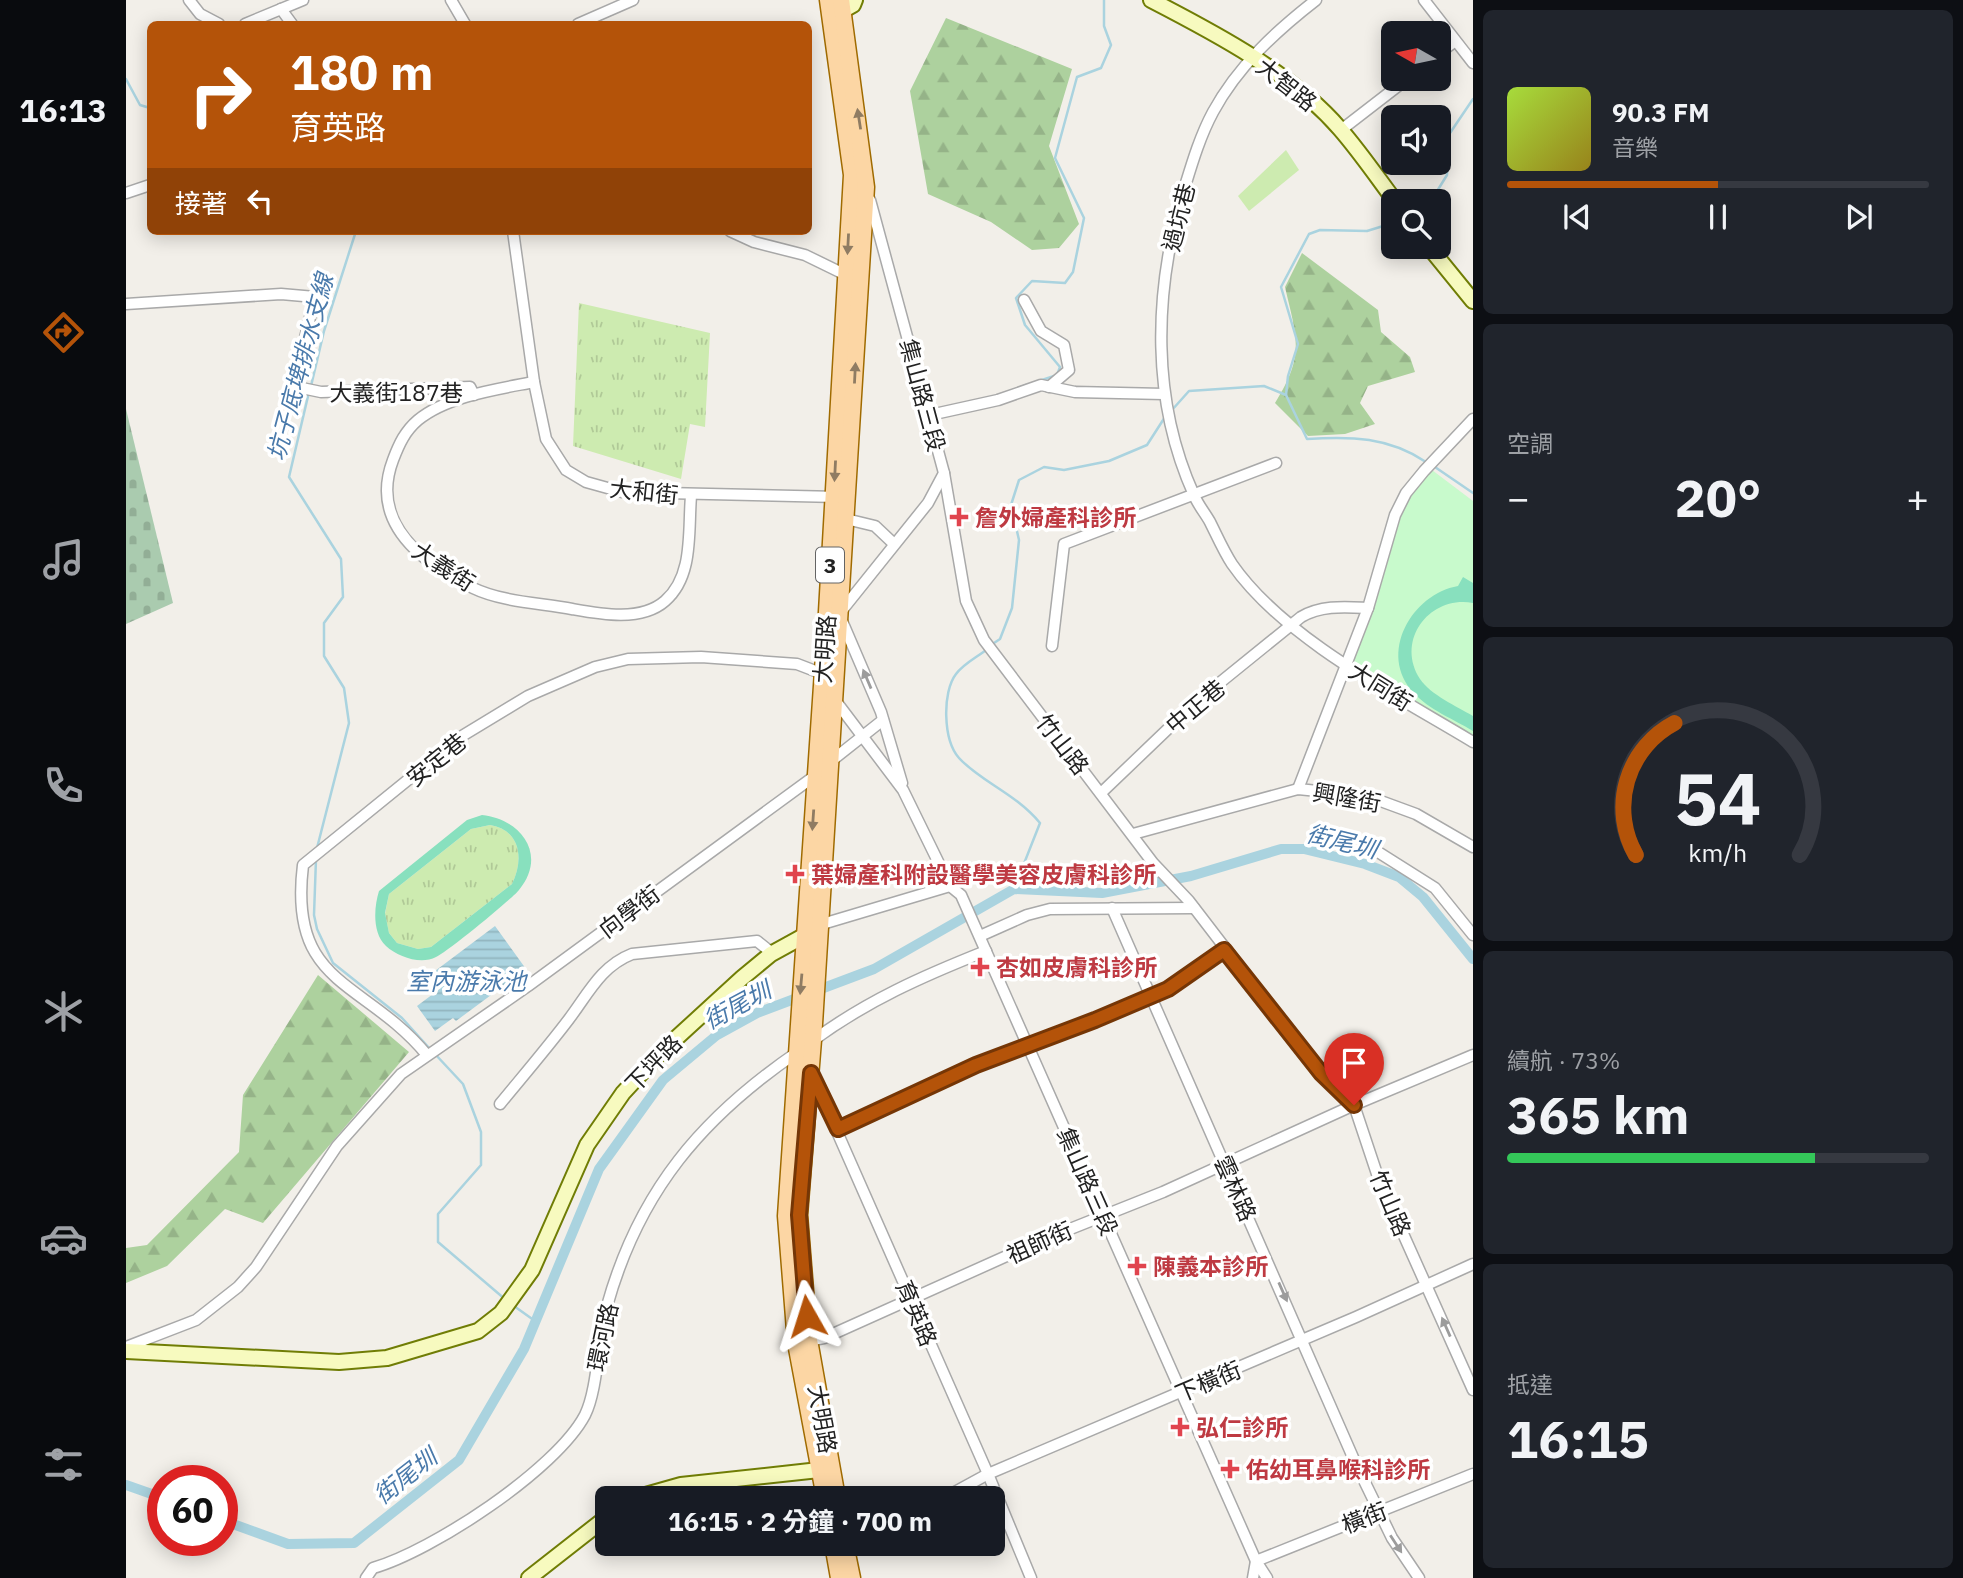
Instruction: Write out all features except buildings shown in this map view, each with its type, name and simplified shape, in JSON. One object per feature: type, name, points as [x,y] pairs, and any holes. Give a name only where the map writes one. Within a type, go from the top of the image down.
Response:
[{"type":"main road","name":"集山路三段","points":[[828,0],[838,10],[866,187]]},
{"type":"main road","name":"集山路三段","points":[[838,10],[852,175]]},
{"type":"main road","name":"大明路","points":[[803,1342],[799,1215],[815,1005],[811,954],[805,936],[822,671],[846,519],[841,497],[846,275],[852,175]]},
{"type":"main road","name":"大明路","points":[[825,1486],[825,1468],[803,1342],[786,1216],[798,1052],[798,1014],[820,925],[834,699],[833,613],[866,187]]},
{"type":"main road","name":"大明路","points":[[825,1468],[832,1486]]},
{"type":"main road","points":[[838,1556],[839,1578]]},
{"type":"main road","points":[[843,1556],[852,1578]]},
{"type":"street","points":[[189,0],[200,14],[213,21]]},
{"type":"street","points":[[252,21],[303,0]]},
{"type":"street","points":[[451,0],[463,21]]},
{"type":"street","points":[[585,21],[634,0]]},
{"type":"street","points":[[838,10],[855,0]]},
{"type":"street","name":"大智路","points":[[1151,0],[1252,56],[1317,106],[1341,130],[1386,189]]},
{"type":"street","name":"過坑巷","points":[[1194,496],[1165,399],[1160,355],[1162,298],[1176,219],[1194,154],[1214,111],[1252,56],[1277,30],[1316,0]]},
{"type":"street","points":[[1424,0],[1454,42],[1473,63]]},
{"type":"street","points":[[281,9],[290,21]]},
{"type":"street","points":[[1341,130],[1391,91]]},
{"type":"street","points":[[852,175],[866,187]]},
{"type":"street","points":[[126,193],[147,185]]},
{"type":"street","name":"集山路三段","points":[[833,613],[928,503],[944,474],[866,187]]},
{"type":"street","name":"大和街","points":[[514,235],[534,382],[549,446],[561,465],[572,475],[593,485],[622,492],[691,496],[841,497]]},
{"type":"street","points":[[738,235],[754,243],[805,255],[846,275]]},
{"type":"street","points":[[1440,259],[1473,301]]},
{"type":"street","name":"大義街187巷","points":[[126,304],[278,294],[315,298],[295,379],[297,387],[310,391],[471,387],[474,395]]},
{"type":"street","points":[[1024,300],[1041,331],[1064,345],[1069,370],[1049,387]]},
{"type":"street","name":"大義街","points":[[534,382],[474,395],[420,418],[406,432],[388,471],[388,511],[399,535],[437,568],[476,590],[538,604],[609,615],[630,614],[655,608],[679,586],[686,565],[691,496]]},
{"type":"street","points":[[930,415],[998,400],[1041,385],[1075,392],[1165,399]]},
{"type":"street","points":[[1298,789],[1368,608],[1395,515],[1406,494],[1473,419]]},
{"type":"street","points":[[1052,646],[1064,544],[1276,463]]},
{"type":"street","name":"竹山路","points":[[944,474],[966,601],[984,640],[1153,863],[1186,898],[1321,1073],[1354,1105],[1380,1180],[1473,1390]]},
{"type":"street","points":[[1194,496],[1232,564],[1264,602],[1292,624]]},
{"type":"street","points":[[846,519],[875,526],[893,543]]},
{"type":"street","name":"中正巷","points":[[1101,793],[1196,702],[1292,624],[1312,611],[1335,607],[1368,608]]},
{"type":"street","points":[[833,613],[883,720],[903,790]]},
{"type":"street","name":"大同街","points":[[1292,624],[1346,664],[1473,742]]},
{"type":"street","name":"安定巷","points":[[426,1055],[408,1034],[334,978],[318,962],[303,929],[303,864],[311,861],[462,736],[528,696],[595,667],[628,659],[701,657],[797,664],[822,671]]},
{"type":"street","points":[[822,671],[834,699],[903,790],[950,886]]},
{"type":"street","points":[[830,762],[883,720]]},
{"type":"street","name":"向學街","points":[[426,1055],[816,775]]},
{"type":"street","name":"興隆街","points":[[1133,834],[1298,789],[1367,796],[1416,814],[1473,847]]},
{"type":"street","points":[[1378,852],[1435,888],[1473,935]]},
{"type":"street","name":"集山路三段","points":[[950,886],[961,895],[980,936],[1256,1562],[1267,1578]]},
{"type":"street","name":"下坪路","points":[[126,1349],[288,1361],[363,1360],[387,1358],[478,1331],[501,1313],[517,1293],[532,1270],[587,1146],[623,1093],[660,1053],[772,953],[820,925],[950,886]]},
{"type":"street","name":"雲林路","points":[[1112,908],[1379,1511],[1392,1538],[1419,1578]]},
{"type":"street","points":[[980,936],[1027,915],[1050,909],[1194,908]]},
{"type":"street","points":[[500,1104],[569,1020],[598,976],[621,958],[632,954],[757,941],[772,953]]},
{"type":"street","points":[[838,1129],[1027,1045],[1168,989],[1224,950]]},
{"type":"street","name":"環河路","points":[[366,1578],[373,1568],[464,1524],[544,1464],[586,1414],[607,1304],[629,1242],[657,1187],[684,1150],[712,1120],[771,1069],[850,1013],[891,991],[986,951]]},
{"type":"street","name":"育英路","points":[[798,1052],[838,1129],[1031,1578]]},
{"type":"street","points":[[126,1349],[196,1320],[238,1287],[256,1267],[337,1146],[401,1074],[426,1055]]},
{"type":"street","name":"祖師街","points":[[803,1342],[824,1338],[1102,1214],[1163,1192],[1354,1105],[1473,1055]]},
{"type":"street","name":"下橫街","points":[[966,1486],[988,1474],[1304,1340],[1473,1264]]},
{"type":"street","points":[[677,1486],[825,1468]]},
{"type":"street","name":"橫街","points":[[1256,1562],[1473,1474]]},
{"type":"street","points":[[529,1578],[595,1526]]},
{"type":"street","points":[[1253,1578],[1256,1562]]},
{"type":"green space","points":[[946,18],[1072,69],[1049,146],[1079,224],[1059,248],[1032,250],[991,222],[928,194],[910,91]]},
{"type":"green space","points":[[1286,150],[1299,170],[1249,211],[1238,196]]},
{"type":"green space","points":[[1302,253],[1378,310],[1381,332],[1410,357],[1415,372],[1368,386],[1360,403],[1375,424],[1345,434],[1308,436],[1275,403],[1295,359],[1295,334],[1285,287]]},
{"type":"green space","points":[[579,303],[710,333],[705,427],[690,424],[681,479],[573,446]]},
{"type":"green space","points":[[126,409],[173,603],[126,624]]},
{"type":"green space","points":[[1428,467],[1473,501],[1473,741],[1349,664],[1395,515]]},
{"type":"green space","points":[[1463,577],[1473,583],[1473,603],[1457,602],[1431,613],[1414,636],[1412,650],[1413,664],[1420,679],[1437,695],[1473,716],[1473,731],[1420,699],[1403,678],[1399,661],[1405,628],[1414,613],[1441,591],[1458,586]]},
{"type":"green space","points":[[482,815],[496,818],[518,831],[530,852],[531,864],[527,877],[519,890],[504,904],[436,957],[417,960],[397,953],[381,941],[378,934],[375,912],[379,891],[467,820]],"holes":[[[490,825],[508,833],[517,847],[518,865],[512,884],[431,947],[418,949],[397,943],[389,933],[385,913],[389,894],[471,829]]]},
{"type":"green space","points":[[490,825],[508,833],[517,847],[518,865],[512,884],[431,947],[418,949],[397,943],[389,933],[385,914],[389,894],[471,829]]},
{"type":"green space","points":[[318,975],[409,1052],[263,1223],[225,1209],[167,1266],[126,1283],[126,1248],[147,1245],[239,1152],[243,1095]]},
{"type":"water","name":"室內游泳池","points":[[495,926],[526,969],[456,1021],[453,1018],[435,1031],[417,1006],[441,988],[431,974]]},
{"type":"waterway","points":[[1039,381],[1057,375],[1060,367],[1025,325],[1016,298],[1032,281],[1065,283],[1073,272],[1084,218],[1055,158],[1077,77],[1101,68],[1111,45],[1104,26],[1104,0]]},
{"type":"waterway","name":"坑子底埤排水支線","points":[[126,79],[140,105],[147,107]]},
{"type":"waterway","points":[[1438,189],[1447,175],[1448,136],[1473,99]]},
{"type":"waterway","points":[[1286,395],[1288,376],[1298,344],[1281,287],[1309,234],[1320,230],[1367,231],[1381,227]]},
{"type":"waterway","name":"坑子底埤排水支線","points":[[311,386],[324,331],[355,235]]},
{"type":"waterway","points":[[1010,391],[1026,385]]},
{"type":"waterway","points":[[1172,410],[1189,391],[1264,386],[1286,395],[1307,439],[1369,440],[1398,447],[1426,462]]},
{"type":"waterway","name":"坑子底埤排水支線","points":[[309,392],[289,477],[341,559],[343,597],[324,623],[324,656],[344,688],[349,723],[317,848]]},
{"type":"waterway","points":[[991,645],[1000,639],[1012,608],[1019,540],[1011,505],[1019,480],[1044,467],[1064,470],[1109,461],[1147,445],[1165,417]]},
{"type":"waterway","points":[[1432,465],[1473,493]]},
{"type":"waterway","points":[[986,650],[962,667],[951,682],[948,692],[947,728],[959,758],[1020,804],[1040,823],[1014,889]]},
{"type":"waterway","name":"街尾圳","points":[[238,1526],[288,1544],[354,1543],[459,1460],[524,1349],[599,1169],[663,1080],[717,1035],[757,1013],[874,969],[1014,889],[1102,893],[1191,876],[1281,849],[1304,849],[1365,864],[1399,877],[1423,897],[1473,959]]},
{"type":"waterway","name":"坑子底埤排水支線","points":[[316,859],[314,915],[317,929],[333,963],[402,1018],[430,1049]]},
{"type":"waterway","name":"坑子底埤排水支線","points":[[435,1054],[463,1084],[481,1132],[481,1165],[438,1214],[438,1242],[506,1300]]},
{"type":"waterway","name":"坑子底埤排水支線","points":[[514,1306],[535,1321]]},
{"type":"waterway","name":"街尾圳","points":[[126,1485],[147,1492]]},
{"type":"place","name":"詹外婦產科診所","points":[[959,517]]},
{"type":"place","name":"葉婦產科附設醫學美容皮膚科診所","points":[[795,874]]},
{"type":"place","name":"杏如皮膚科診所","points":[[980,967]]},
{"type":"place","name":"陳義本診所","points":[[1137,1266]]},
{"type":"place","name":"弘仁診所","points":[[1180,1427]]},
{"type":"place","name":"佑幼耳鼻喉科診所","points":[[1230,1469]]},
{"type":"route","points":[[807,1316],[799,1215],[811,1073],[838,1129],[976,1065],[1168,989],[1224,950],[1321,1073],[1354,1105]]}]
